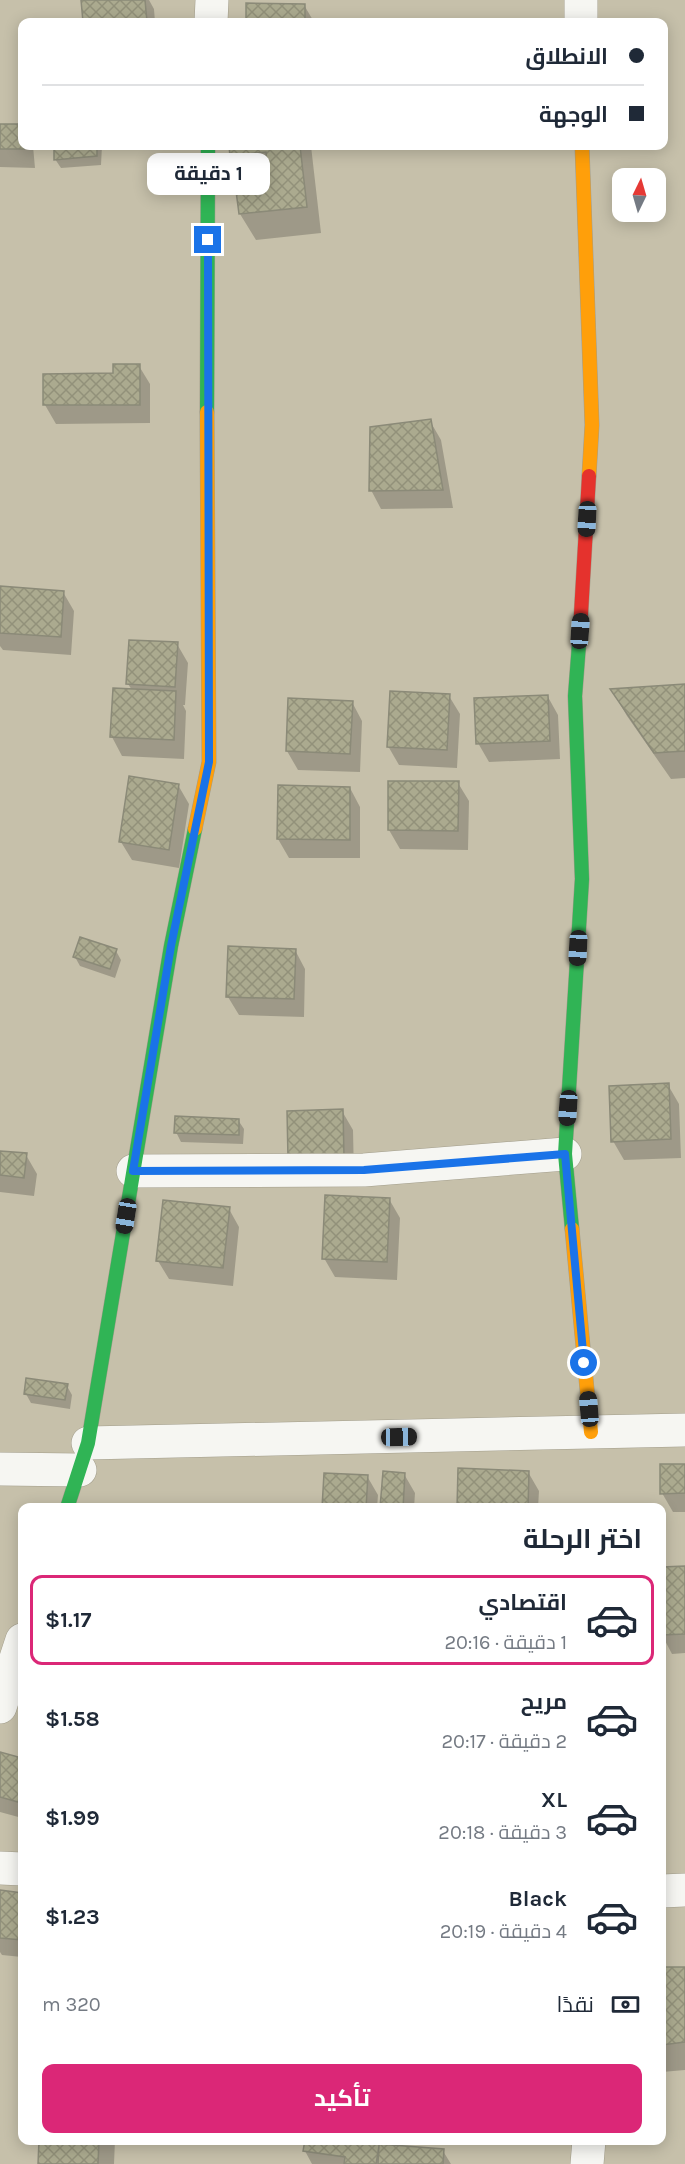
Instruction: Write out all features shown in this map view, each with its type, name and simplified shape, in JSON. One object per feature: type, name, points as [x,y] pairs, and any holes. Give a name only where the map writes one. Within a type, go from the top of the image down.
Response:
[{"type":"street","points":[[211,18],[212,0]]},
{"type":"street","points":[[581,0],[581,18]]},
{"type":"street","points":[[69,1503],[84,1457],[171,946],[209,762],[208,150]]},
{"type":"street","points":[[582,150],[592,425],[575,696],[582,879],[565,1154],[591,1432]]},
{"type":"street","points":[[133,1171],[364,1170],[565,1154]]},
{"type":"street","points":[[0,1469],[84,1457],[591,1432],[685,1431]]},
{"type":"street","points":[[0,1707],[18,1652]]},
{"type":"street","points":[[0,1868],[18,1869]]},
{"type":"street","points":[[666,1891],[685,1890]]},
{"type":"street","points":[[587,2164],[589,2145]]},
{"type":"building","points":[[81,0],[145,0],[147,18],[83,18]]},
{"type":"building","points":[[246,3],[305,4],[305,18],[246,18]]},
{"type":"building","points":[[0,124],[18,124],[18,149],[0,149]]},
{"type":"building","points":[[54,150],[97,150],[97,156],[54,160]]},
{"type":"building","points":[[229,150],[300,150],[307,207],[239,214],[233,168],[267,164],[266,152],[230,156]]},
{"type":"building","points":[[113,364],[140,364],[140,405],[43,405],[43,374],[113,373]]},
{"type":"building","points":[[431,419],[443,490],[369,491],[370,427]]},
{"type":"building","points":[[0,586],[64,591],[61,637],[0,633]]},
{"type":"building","points":[[129,640],[178,642],[175,687],[126,684]]},
{"type":"building","points":[[685,684],[685,751],[654,753],[610,689]]},
{"type":"building","points":[[113,688],[176,691],[174,740],[110,737]]},
{"type":"building","points":[[390,691],[450,694],[447,750],[387,747]]},
{"type":"building","points":[[548,695],[550,741],[476,744],[474,698]]},
{"type":"building","points":[[288,698],[353,701],[350,754],[286,751]]},
{"type":"building","points":[[129,776],[179,784],[169,850],[119,842]]},
{"type":"building","points":[[388,781],[459,781],[458,831],[388,830]]},
{"type":"building","points":[[278,785],[350,787],[350,840],[277,839]]},
{"type":"building","points":[[80,937],[117,949],[110,969],[73,957]]},
{"type":"building","points":[[228,946],[296,949],[294,999],[226,997]]},
{"type":"building","points":[[669,1083],[671,1139],[611,1142],[609,1086]]},
{"type":"building","points":[[343,1109],[344,1158],[288,1159],[287,1111]]},
{"type":"building","points":[[175,1116],[239,1119],[239,1135],[174,1133]]},
{"type":"building","points":[[0,1151],[27,1153],[24,1178],[0,1175]]},
{"type":"building","points":[[325,1195],[390,1198],[387,1262],[322,1259]]},
{"type":"building","points":[[163,1200],[230,1207],[223,1268],[156,1261]]},
{"type":"building","points":[[26,1378],[68,1384],[65,1400],[24,1394]]},
{"type":"building","points":[[660,1464],[685,1464],[685,1493],[660,1494]]},
{"type":"building","points":[[458,1468],[529,1471],[528,1503],[457,1503]]},
{"type":"building","points":[[383,1471],[405,1473],[403,1503],[380,1503]]},
{"type":"building","points":[[324,1473],[368,1475],[366,1503],[322,1503]]},
{"type":"building","points":[[685,1566],[685,1634],[666,1635],[666,1567]]},
{"type":"building","points":[[0,1752],[18,1757],[18,1802],[0,1797]]},
{"type":"building","points":[[0,1890],[18,1892],[18,1940],[0,1938]]},
{"type":"building","points":[[666,1967],[685,1967],[685,2042],[666,2044]]},
{"type":"building","points":[[39,2145],[99,2145],[98,2164],[38,2164]]},
{"type":"building","points":[[304,2145],[379,2145],[376,2164],[344,2164],[345,2157],[303,2151]]},
{"type":"building","points":[[379,2145],[444,2149],[443,2164],[378,2164]]},
{"type":"traffic: fast","points":[[207,412],[208,150]]},
{"type":"traffic: fast","points":[[572,1229],[565,1154],[582,879],[575,696],[580,631]]},
{"type":"traffic: fast","points":[[69,1503],[88,1443],[171,946],[195,829]]},
{"type":"traffic: slow","points":[[582,150],[592,425],[589,476]]},
{"type":"traffic: slow","points":[[195,829],[209,762],[207,412]]},
{"type":"traffic: slow","points":[[572,1229],[591,1432]]},
{"type":"traffic: jam","points":[[580,631],[589,476]]},
{"type":"route","points":[[208,240],[209,762],[171,946],[133,1171],[364,1170],[565,1154],[584,1363]]}]
